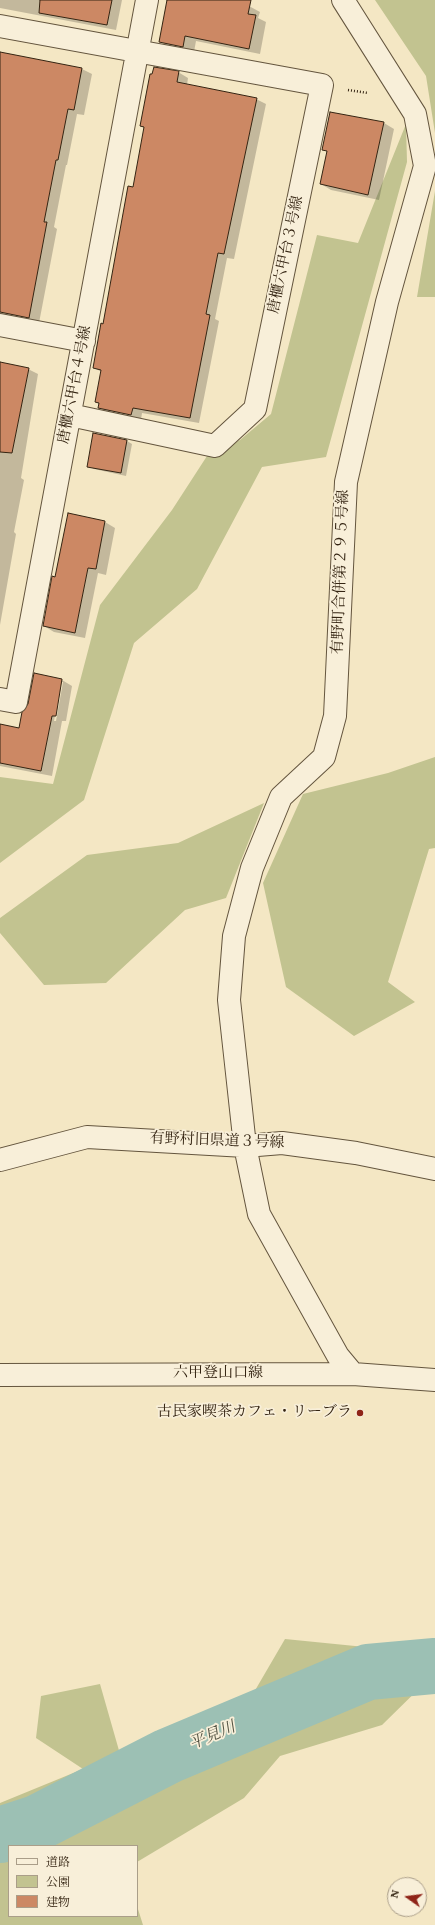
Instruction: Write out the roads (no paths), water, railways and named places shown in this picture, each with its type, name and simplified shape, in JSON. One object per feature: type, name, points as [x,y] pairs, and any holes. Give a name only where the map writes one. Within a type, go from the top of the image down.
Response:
[{"type":"street","name":"唐櫃六甲台４号線","points":[[0,699],[16,702],[147,0]]},
{"type":"street","name":"有野町合併第２９５号線","points":[[343,0],[415,114],[425,166],[387,302],[346,482],[335,716],[324,757],[282,797],[252,868],[234,936],[229,1000],[245,1146],[260,1214],[338,1356],[353,1374]]},
{"type":"street","points":[[0,26],[138,52]]},
{"type":"street","name":"唐櫃六甲台３号線","points":[[70,414],[215,446],[255,409],[322,85],[138,52]]},
{"type":"street","points":[[0,325],[84,341]]},
{"type":"street","name":"有野村旧県道３号線","points":[[0,1160],[87,1137],[245,1146],[282,1143],[356,1153],[435,1169]]},
{"type":"street","name":"六甲登山口線","points":[[0,1375],[353,1374],[435,1380]]},
{"type":"waterway","name":"平見川","points":[[0,1835],[37,1823],[168,1756],[368,1672],[435,1666]]},
{"type":"place","name":"古民家喫茶カフェ・リーブラ","points":[[360,1413]]}]
